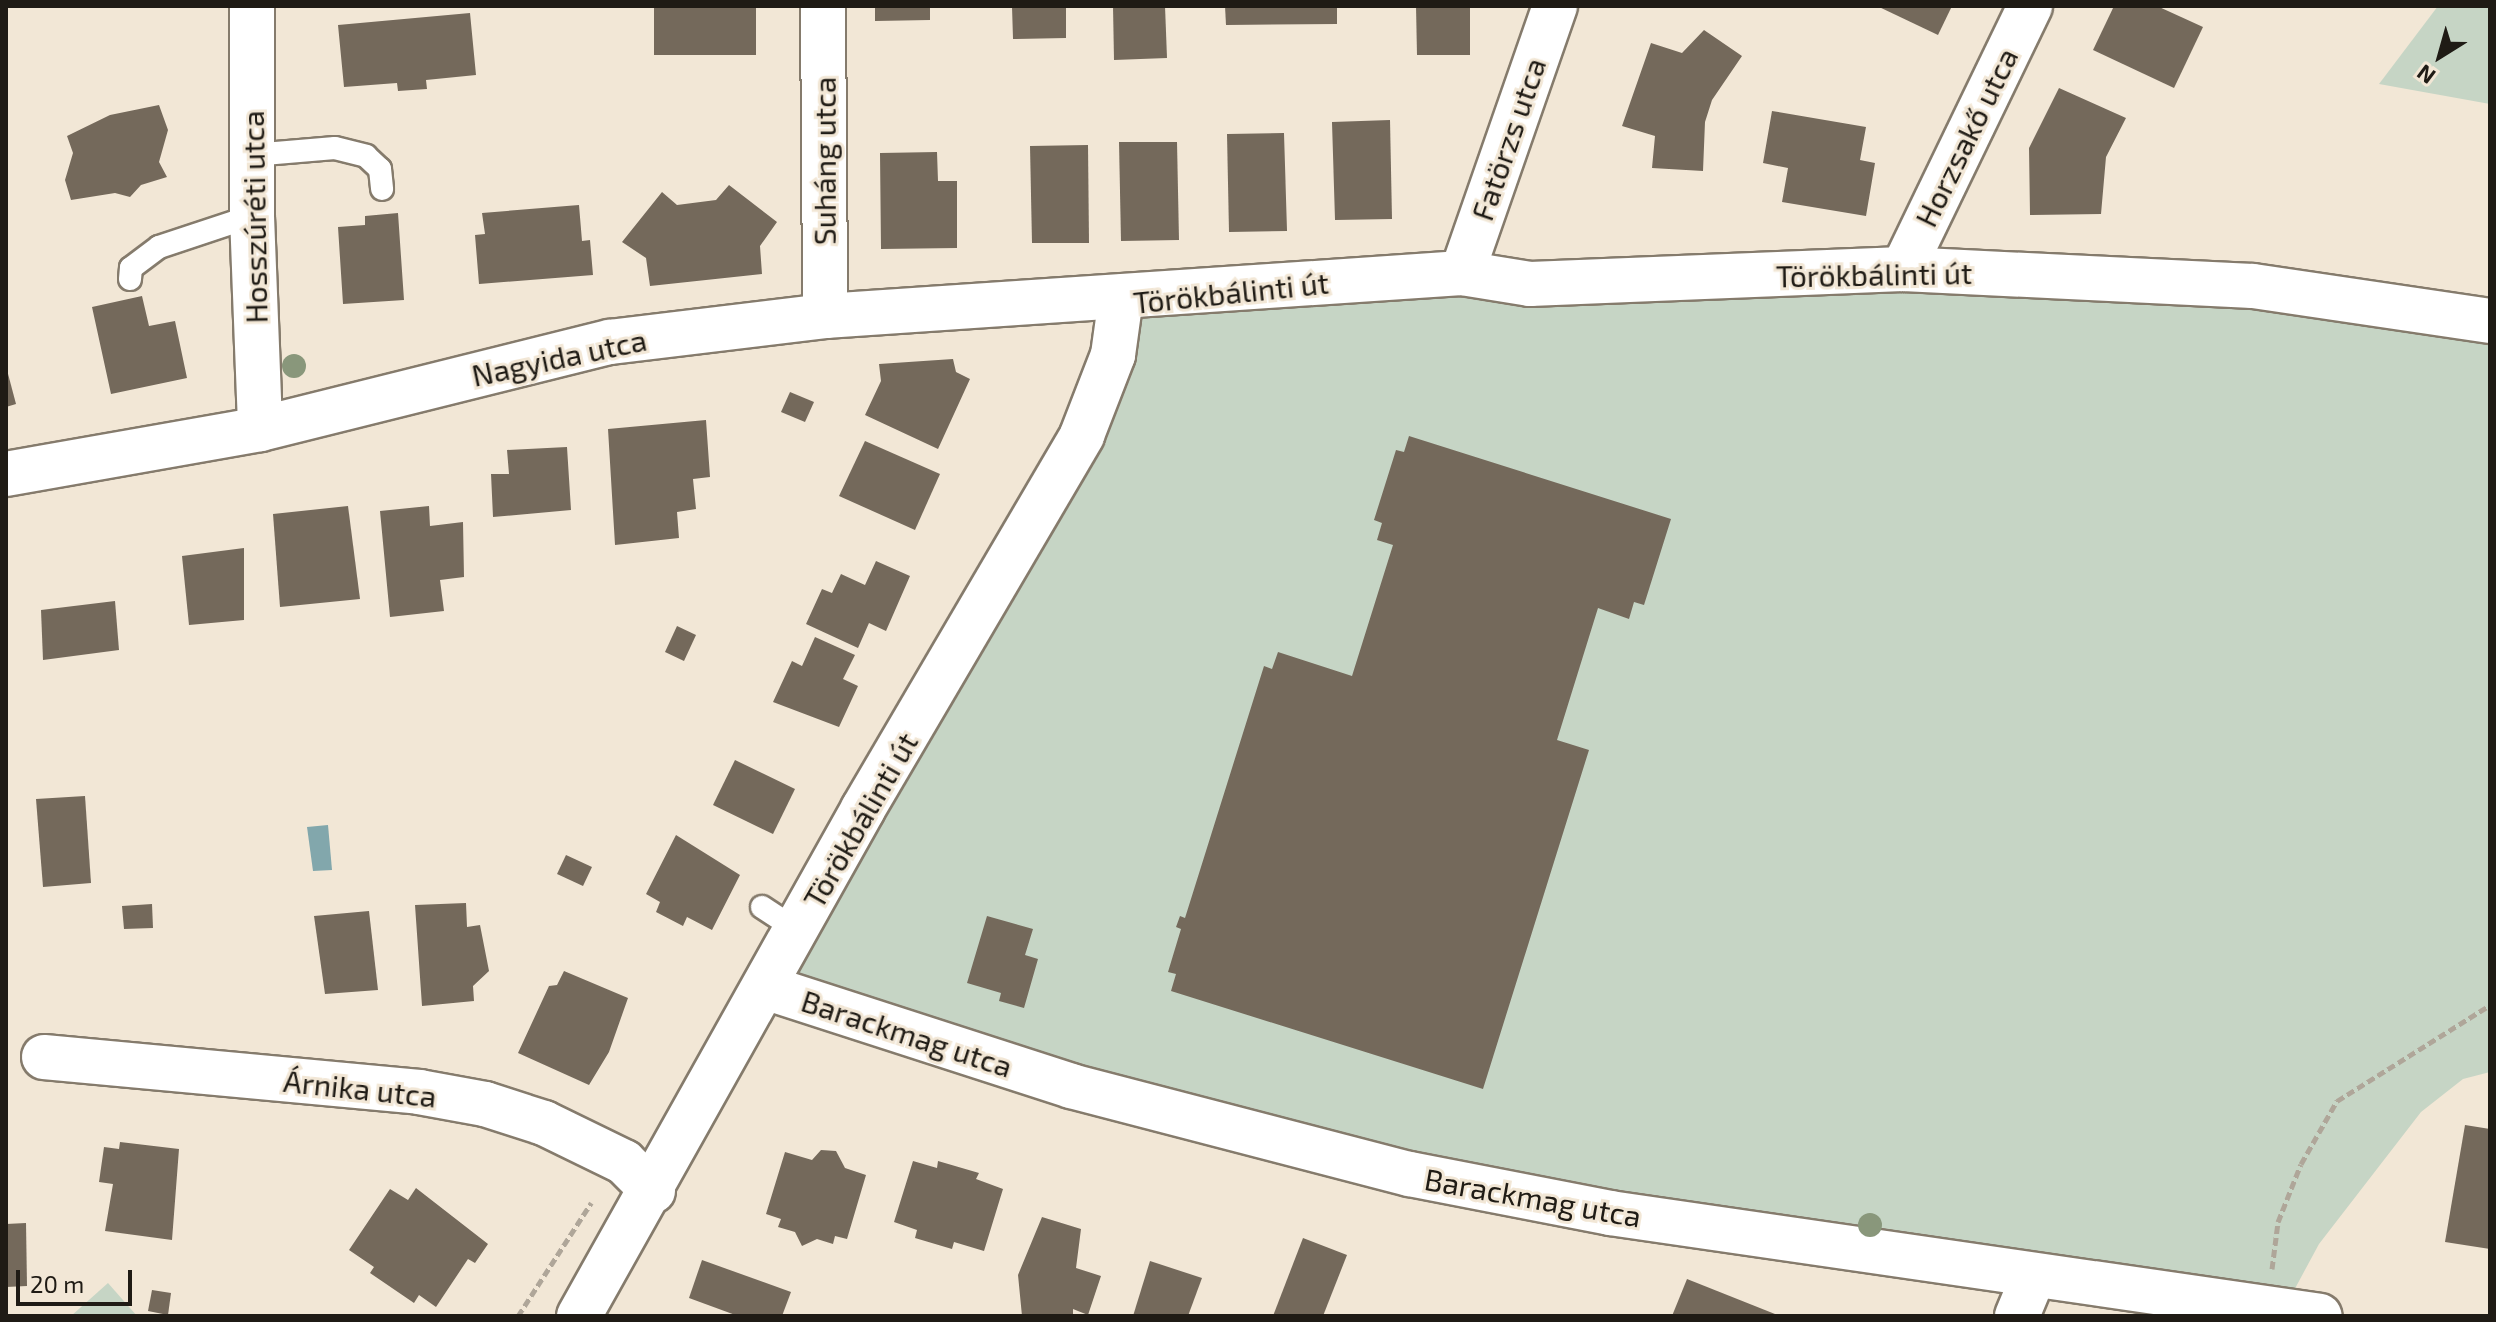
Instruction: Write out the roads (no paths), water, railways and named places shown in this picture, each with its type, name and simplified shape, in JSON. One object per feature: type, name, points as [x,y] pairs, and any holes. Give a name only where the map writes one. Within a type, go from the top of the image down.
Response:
[{"type":"street","name":"Hosszúréti utca","points":[[252,6],[252,216],[260,429]]},
{"type":"street","name":"Suháng utca","points":[[823,6],[825,316]]},
{"type":"street","name":"Horzsakő utca","points":[[1903,269],[2030,6]]},
{"type":"street","name":"Fatörzs utca","points":[[1462,273],[1545,15]]},
{"type":"street","name":"Törökbálinti út","points":[[579,1316],[638,1177],[765,987],[780,918],[1082,435],[1113,355],[1121,297],[1462,273],[1530,284],[1903,269],[2253,286],[2490,321]]},
{"type":"street","name":"Nagyida utca","points":[[6,474],[260,429],[610,342],[825,316],[1121,297]]},
{"type":"street","name":"Barackmag utca","points":[[765,987],[1071,1086],[1410,1174],[1610,1213],[2296,1313]]},
{"type":"street","name":"Árnika utca","points":[[44,1057],[419,1092],[485,1104],[544,1123],[638,1177]]},
{"type":"street","points":[[2017,1316],[2034,1275]]},
{"type":"lane","points":[[252,155],[335,148],[366,156],[380,169],[382,189]]},
{"type":"lane","points":[[130,279],[131,268],[159,247],[252,216]]},
{"type":"water","points":[[328,825],[332,870],[313,871],[307,827]]}]
